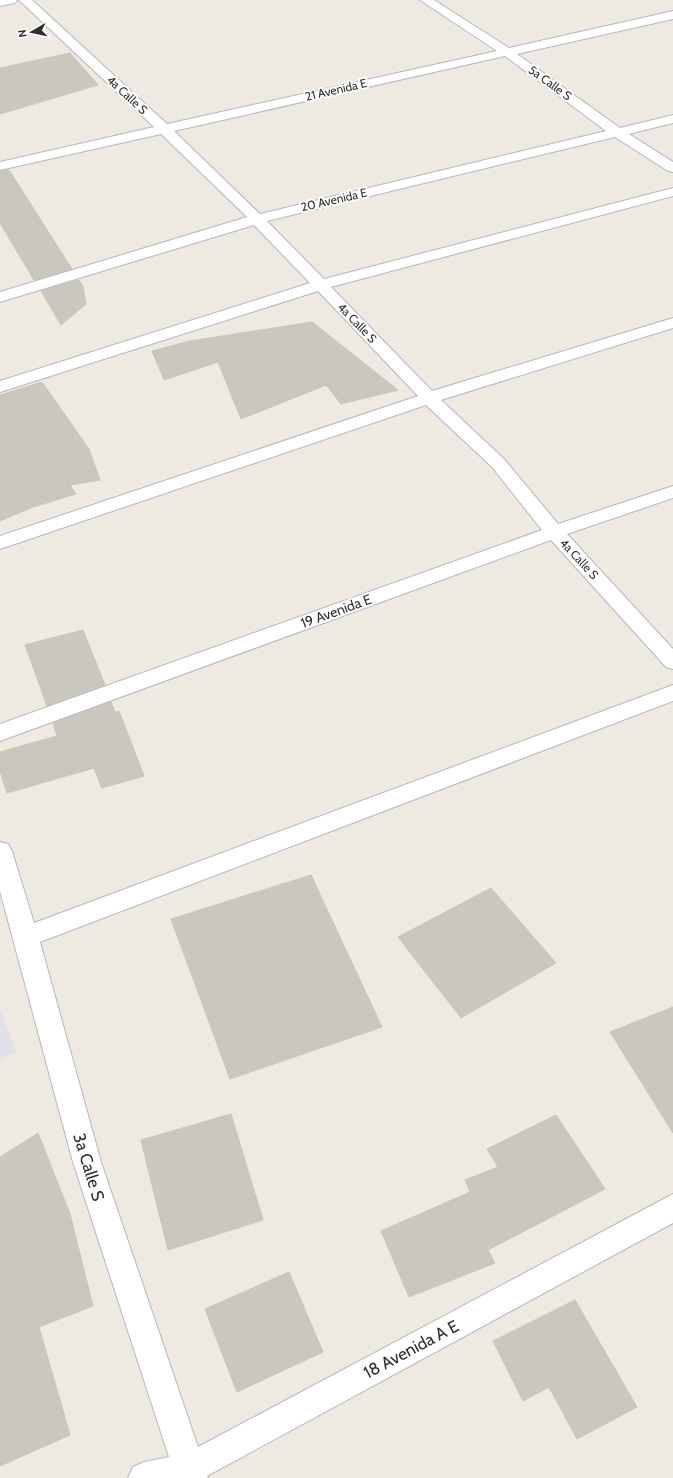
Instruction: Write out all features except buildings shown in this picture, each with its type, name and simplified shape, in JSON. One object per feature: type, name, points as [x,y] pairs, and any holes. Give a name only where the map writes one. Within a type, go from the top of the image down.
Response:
[{"type":"street","points":[[0,2],[11,0]]},
{"type":"street","name":"4a Calle S","points":[[25,0],[164,129],[257,219],[429,398],[498,463],[554,532],[673,662]]},
{"type":"street","name":"5a Calle S","points":[[426,0],[508,52],[618,133],[673,168]]},
{"type":"street","name":"21 Avenida E","points":[[0,166],[673,15]]},
{"type":"street","name":"20 Avenida E","points":[[0,297],[257,219],[673,120]]},
{"type":"street","points":[[0,387],[321,286],[673,192]]},
{"type":"street","points":[[0,543],[429,398],[673,323]]},
{"type":"street","name":"19 Avenida E","points":[[0,733],[554,532],[673,492]]},
{"type":"street","points":[[26,937],[673,693]]},
{"type":"street","name":"3a Calle S","points":[[0,852],[26,937],[87,1162],[190,1473]]},
{"type":"street","name":"18 Avenida A E","points":[[144,1478],[190,1473],[673,1208]]},
{"type":"shaded area","points":[[0,1009],[16,1052],[0,1061]]}]
